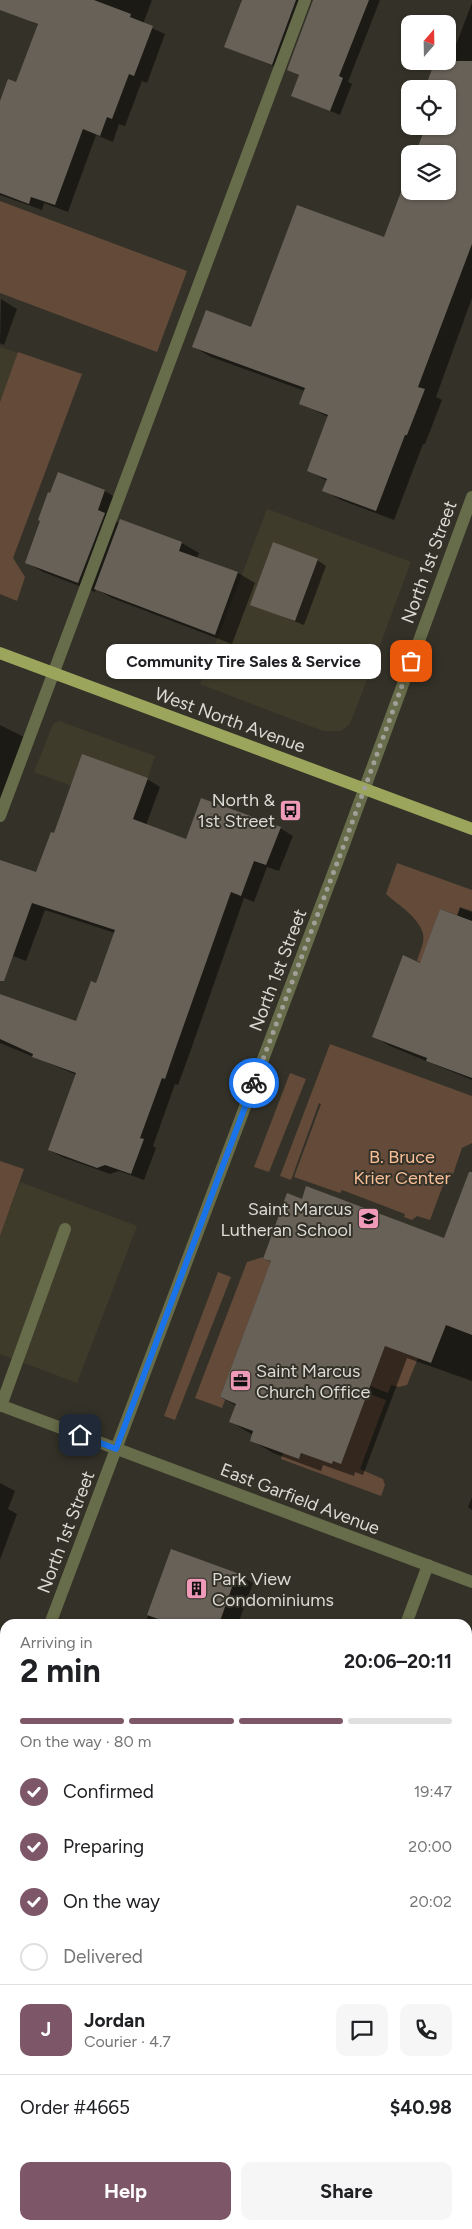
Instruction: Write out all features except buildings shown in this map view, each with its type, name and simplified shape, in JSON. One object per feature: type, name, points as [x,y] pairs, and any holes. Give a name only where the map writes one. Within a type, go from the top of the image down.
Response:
[{"type":"main road","name":"West North Avenue","points":[[0,654],[472,829]]},
{"type":"street","points":[[0,816],[304,0]]},
{"type":"street","name":"North 1st Street","points":[[52,1619],[472,497]]},
{"type":"street","points":[[1,1405],[65,1229]]},
{"type":"street","name":"East Garfield Avenue","points":[[1,1405],[472,1582]]},
{"type":"street","points":[[408,1619],[428,1565]]},
{"type":"shaded area","points":[[0,347],[18,353],[0,402]]},
{"type":"shaded area","points":[[267,509],[411,562],[354,714],[349,725],[341,731],[323,731],[200,684]]},
{"type":"shaded area","points":[[59,721],[155,756],[137,810],[34,772],[53,724]]},
{"type":"shaded area","points":[[20,1182],[137,1226],[77,1383],[0,1354],[0,1236]]},
{"type":"green space","points":[[0,201],[187,271],[157,352],[0,293]]},
{"type":"green space","points":[[18,352],[82,374],[13,558],[25,577],[17,601],[0,594],[0,402]]},
{"type":"green space","points":[[397,863],[472,890],[472,911],[460,907],[457,915],[440,909],[422,963],[417,961],[423,941],[421,928],[408,912],[386,894]]},
{"type":"green space","name":"B. Bruce Krier Center","points":[[330,1044],[472,1096],[472,1143],[462,1148],[453,1174],[448,1172],[430,1220],[417,1216],[412,1220],[404,1217],[405,1214],[342,1190],[340,1193],[294,1177],[321,1104],[319,1103],[291,1180],[280,1176]]},
{"type":"green space","points":[[290,1073],[306,1079],[269,1172],[254,1167]]},
{"type":"green space","points":[[0,1161],[24,1169],[0,1236]]},
{"type":"green space","points":[[263,1257],[263,1259],[278,1264],[264,1280],[220,1397],[225,1400],[222,1408],[195,1398],[247,1262]]},
{"type":"green space","points":[[218,1272],[231,1277],[175,1420],[164,1416]]},
{"type":"green space","points":[[386,1343],[400,1352],[418,1358],[407,1385],[399,1387],[391,1385],[388,1393],[370,1386]]},
{"type":"green space","points":[[367,1393],[386,1400],[360,1469],[383,1479],[385,1485],[381,1496],[281,1459],[283,1453],[299,1459],[303,1450],[308,1455],[332,1464]]},
{"type":"way so far","points":[[254,1083],[411,661]]},
{"type":"place","name":"Community Tire Sales & Service","points":[[411,661]]},
{"type":"place","name":"North & 1st Street","points":[[291,810]]},
{"type":"place","name":"Saint Marcus Lutheran School","points":[[368,1219]]},
{"type":"place","name":"Saint Marcus Church Office","points":[[240,1381]]},
{"type":"place","name":"Park View Condominiums","points":[[196,1589]]},
{"type":"route","points":[[80,1435],[116,1449],[254,1083]]}]
